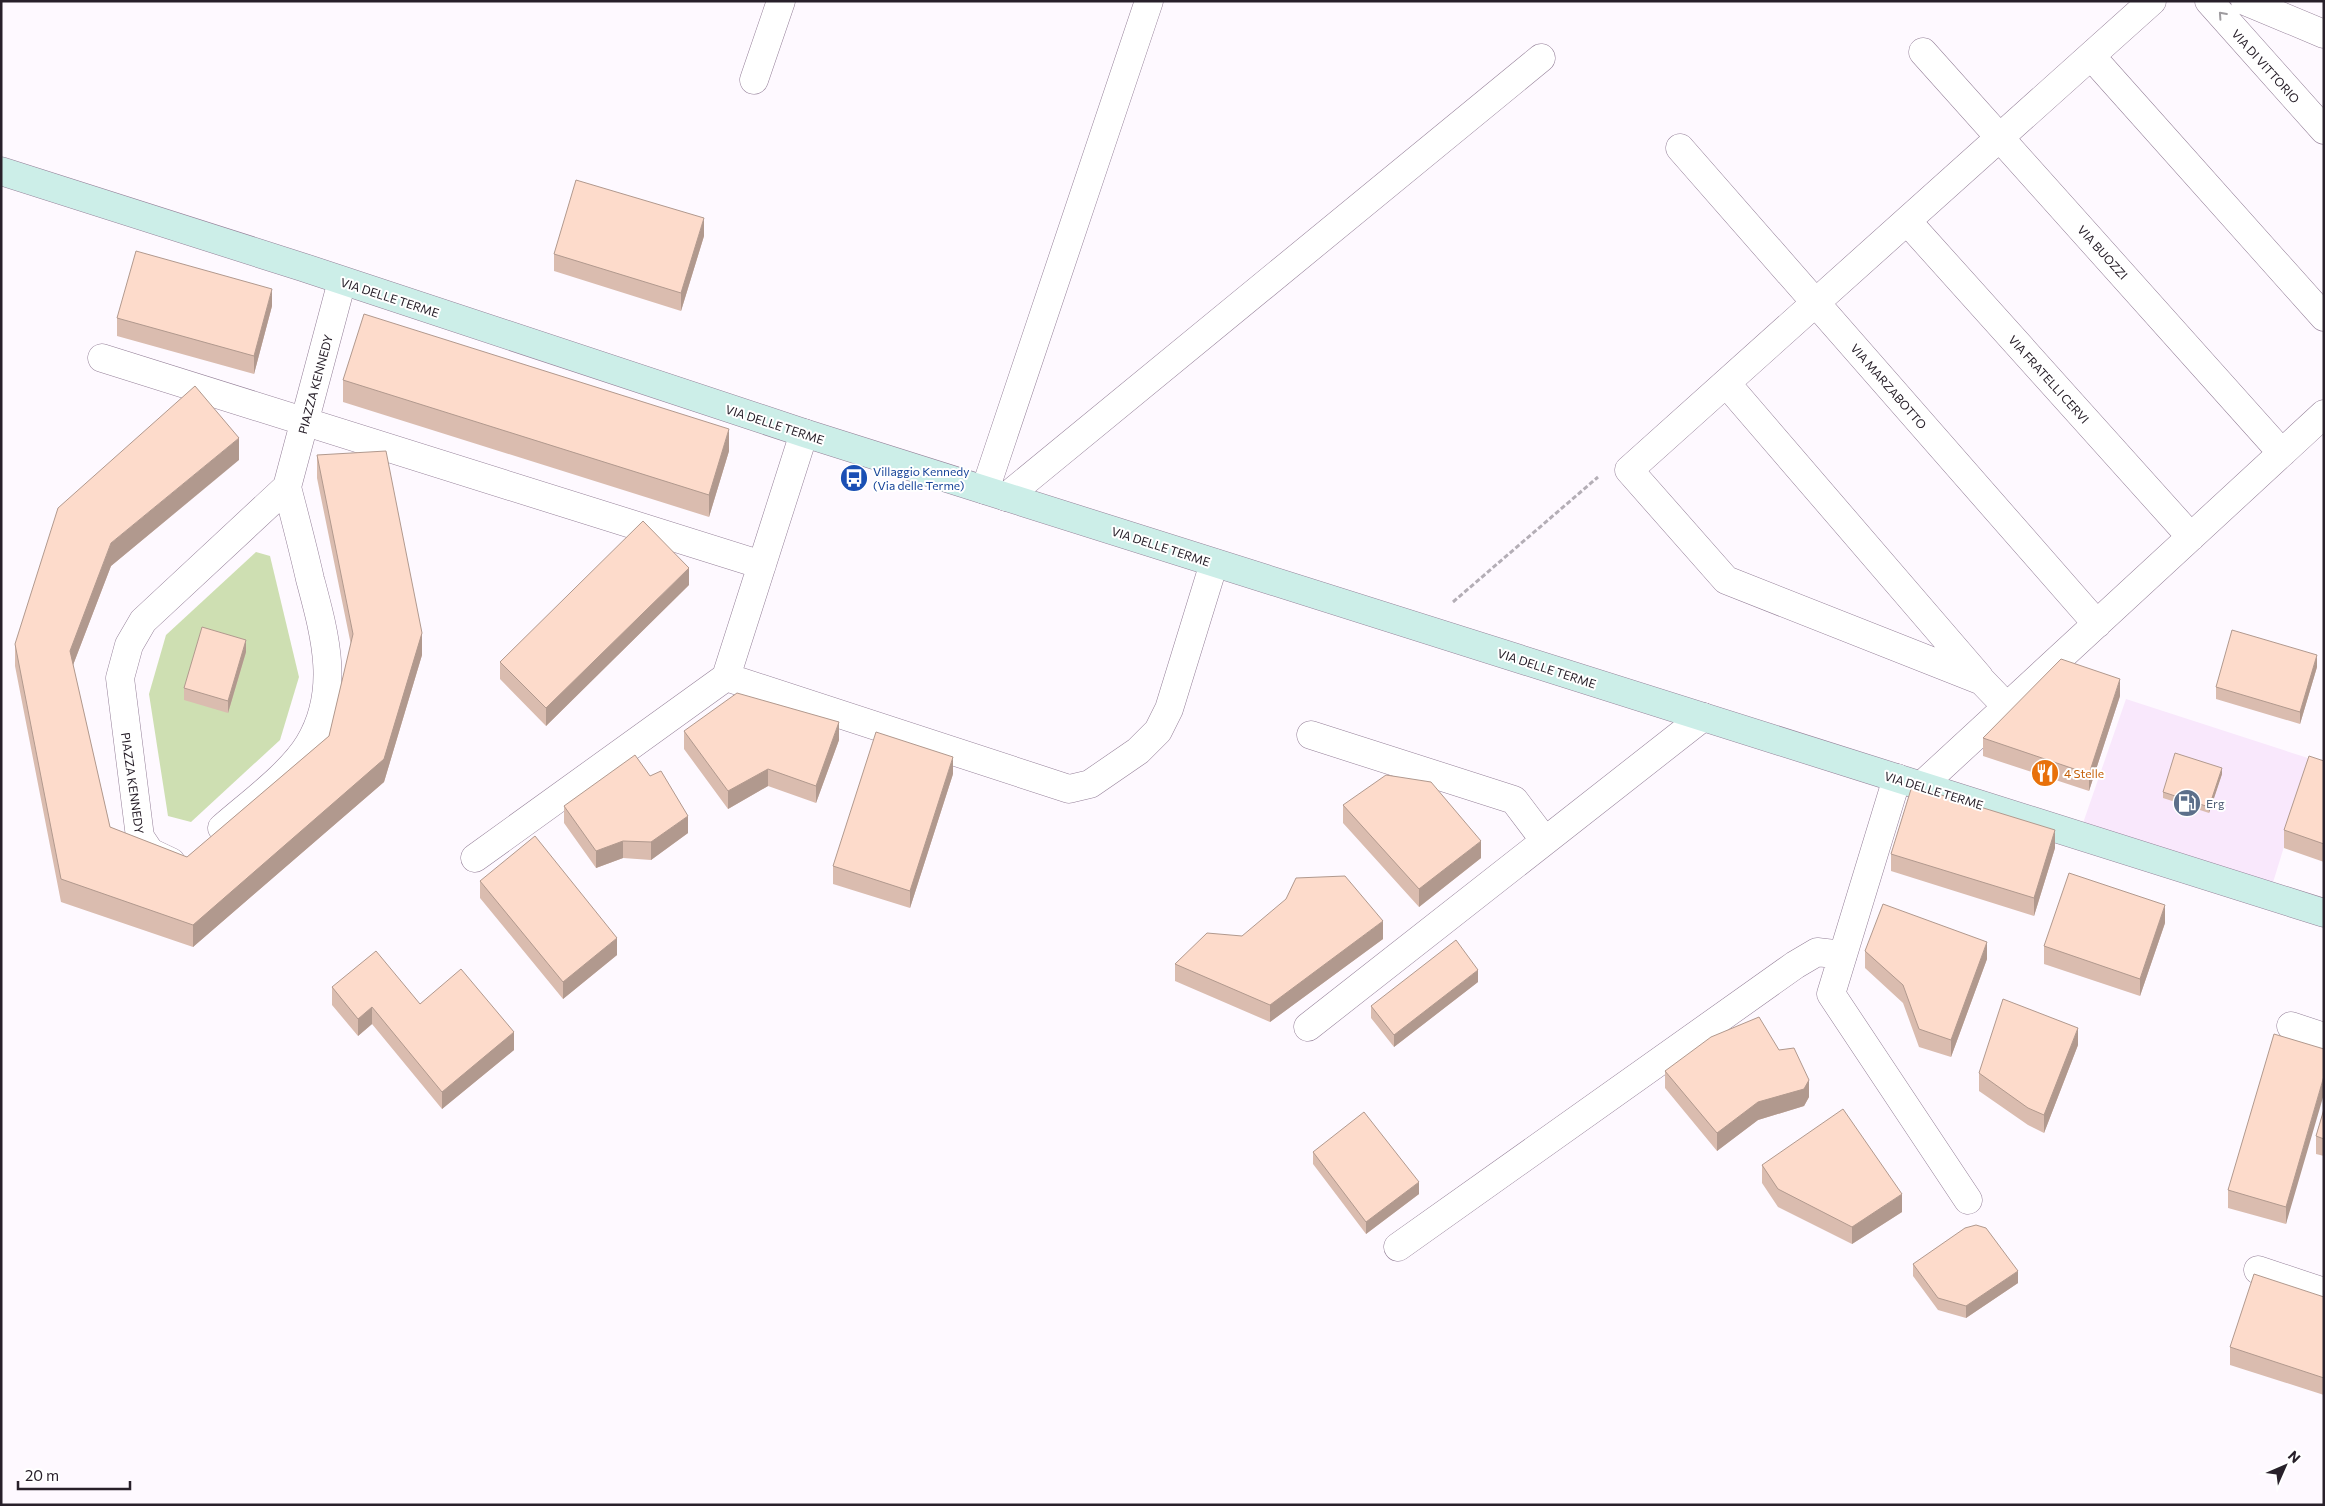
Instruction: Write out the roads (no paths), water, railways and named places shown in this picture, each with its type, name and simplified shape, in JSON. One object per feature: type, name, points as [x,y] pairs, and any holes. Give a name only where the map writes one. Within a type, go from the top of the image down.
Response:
[{"type":"main road","name":"VIA DELLE TERME","points":[[1,171],[804,433],[2324,913]]},
{"type":"street","points":[[754,80],[781,1]]},
{"type":"street","points":[[996,494],[1149,1]]},
{"type":"street","points":[[1982,681],[1726,580],[1629,470],[2152,1]]},
{"type":"street","name":"VIA DI VITTORIO","points":[[2209,1],[2324,130]]},
{"type":"street","points":[[2245,1],[2324,34]]},
{"type":"street","name":"VIA BUOZZI","points":[[1923,52],[2282,453]]},
{"type":"street","points":[[2091,56],[2324,317]]},
{"type":"street","points":[[996,494],[1541,58]]},
{"type":"street","name":"VIA MARZABOTTO","points":[[1680,148],[2097,624]]},
{"type":"street","name":"VIA FRATELLI CERVI","points":[[1907,221],[2191,537]]},
{"type":"street","name":"PIAZZA KENNEDY","points":[[287,487],[142,620],[129,645],[120,678],[140,837],[150,852],[172,862],[190,857],[291,767],[308,745],[323,715],[328,678],[326,639],[287,487],[306,422],[342,281]]},
{"type":"street","points":[[102,358],[762,565]]},
{"type":"street","points":[[1726,383],[1982,681],[2007,707]]},
{"type":"street","points":[[1968,1200],[1831,994],[1843,955],[1909,782],[2007,707],[2324,414]]},
{"type":"street","points":[[475,858],[726,677],[804,433]]},
{"type":"street","points":[[726,677],[1069,790],[1090,784],[1138,751],[1158,730],[1169,709],[1214,563]]},
{"type":"street","points":[[1308,1027],[1703,717]]},
{"type":"street","points":[[1311,735],[1514,800],[1546,841]]},
{"type":"street","points":[[1398,1247],[1795,965],[1817,952],[1843,955]]},
{"type":"street","points":[[2291,1026],[2324,1037]]},
{"type":"street","points":[[2258,1270],[2324,1292]]},
{"type":"place","name":"Villaggio Kennedy (Via delle Terme)","points":[[854,478]]},
{"type":"place","name":"4 Stelle","points":[[2045,773]]},
{"type":"place","name":"Erg","points":[[2187,803]]}]
